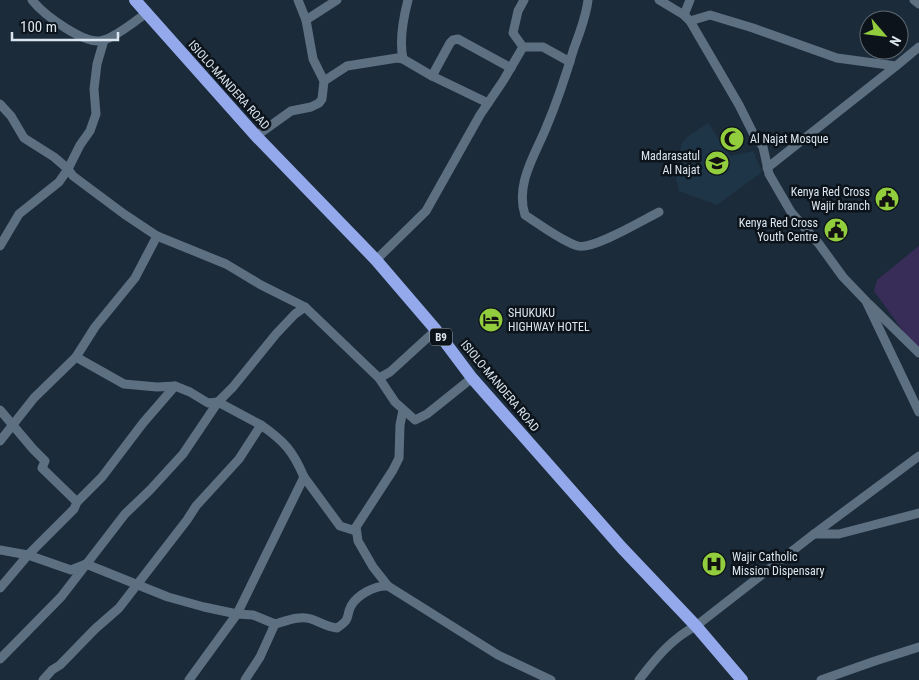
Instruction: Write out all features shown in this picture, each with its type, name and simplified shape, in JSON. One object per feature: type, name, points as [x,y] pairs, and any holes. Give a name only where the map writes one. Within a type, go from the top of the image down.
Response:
[{"type":"highway","name":"ISIOLO-MANDERA ROAD","points":[[134,0],[256,136],[376,260],[436,330],[472,378],[622,548],[696,626],[742,680]]},
{"type":"street","points":[[32,0],[46,14],[85,39],[94,42],[104,40],[147,14]]},
{"type":"street","points":[[256,136],[291,111],[319,104],[322,99],[324,81],[313,59],[306,20],[298,0]]},
{"type":"street","points":[[306,20],[337,0]]},
{"type":"street","points":[[403,59],[401,50],[403,18],[408,0]]},
{"type":"street","points":[[522,47],[513,33],[518,11],[524,0]]},
{"type":"street","points":[[588,0],[586,14],[570,62],[527,173],[523,188],[522,207],[525,215],[580,246],[590,246],[603,241],[659,212]]},
{"type":"street","points":[[659,0],[687,18],[739,105],[752,133],[763,148],[769,174],[791,212],[819,244],[843,277],[919,353]]},
{"type":"street","points":[[687,18],[690,0]]},
{"type":"street","points":[[914,0],[919,4]]},
{"type":"street","points":[[687,18],[710,16],[753,28],[837,58],[896,66]]},
{"type":"street","points":[[432,76],[450,43],[458,39],[511,68]]},
{"type":"street","points":[[0,246],[18,214],[59,182],[90,131],[96,114],[94,89],[97,64],[104,40]]},
{"type":"street","points":[[522,47],[543,47],[570,62]]},
{"type":"street","points":[[376,260],[426,211],[522,47]]},
{"type":"street","points":[[767,168],[919,47]]},
{"type":"street","points":[[324,81],[347,66],[397,58],[403,59],[488,104]]},
{"type":"street","points":[[0,104],[12,116],[24,138],[54,157],[73,176],[108,203],[157,236],[226,264],[261,285],[305,307],[379,378],[395,402],[415,420],[427,414],[472,378]]},
{"type":"street","points":[[0,440],[34,398],[76,357],[94,327],[135,278],[157,236]]},
{"type":"street","points":[[866,301],[919,412]]},
{"type":"street","points":[[0,659],[61,596],[125,514],[184,454],[218,402],[233,387],[276,334],[305,307]]},
{"type":"street","points":[[379,378],[390,372],[436,330]]},
{"type":"street","points":[[76,357],[124,384],[156,387],[175,386],[190,392],[208,403],[218,402],[261,425],[278,436],[288,446],[304,478],[340,526],[356,531]]},
{"type":"street","points":[[0,588],[28,555],[74,509],[77,502],[102,477],[143,423],[175,386]]},
{"type":"street","points":[[0,410],[46,461],[42,468],[77,502]]},
{"type":"street","points":[[403,410],[400,425],[399,458],[359,522],[356,531],[358,541],[388,586],[498,655],[551,680]]},
{"type":"street","points":[[43,680],[119,608],[196,506],[239,459],[261,425]]},
{"type":"street","points":[[639,680],[668,646],[682,633],[696,626],[814,534],[919,456]]},
{"type":"street","points":[[189,680],[238,614],[304,478]]},
{"type":"street","points":[[814,534],[839,534],[919,513]]},
{"type":"street","points":[[0,550],[28,555],[71,570],[86,564],[168,597],[204,608],[253,615],[275,624],[290,619],[310,618],[327,627],[337,628],[346,622],[351,606],[360,596],[377,587],[388,586]]},
{"type":"street","points":[[245,680],[260,657],[275,624]]},
{"type":"street","points":[[821,680],[831,675],[919,647]]},
{"type":"shaded area","name":"Madarasatul Al Najat","points":[[708,123],[730,156],[753,151],[762,172],[717,205],[679,191],[674,170],[682,143],[687,137]]},
{"type":"shaded area","points":[[919,246],[919,353],[874,291],[877,280]]},
{"type":"place","name":"Al Najat Mosque","points":[[732,139]]},
{"type":"place","name":"Madarasatul Al Najat","points":[[717,163]]},
{"type":"place","name":"Kenya Red Cross Wajir branch","points":[[887,199]]},
{"type":"place","name":"Kenya Red Cross Youth Centre","points":[[836,230]]},
{"type":"place","name":"SHUKUKU HIGHWAY HOTEL","points":[[491,320]]},
{"type":"place","name":"Wajir Catholic Mission Dispensary","points":[[714,564]]}]
